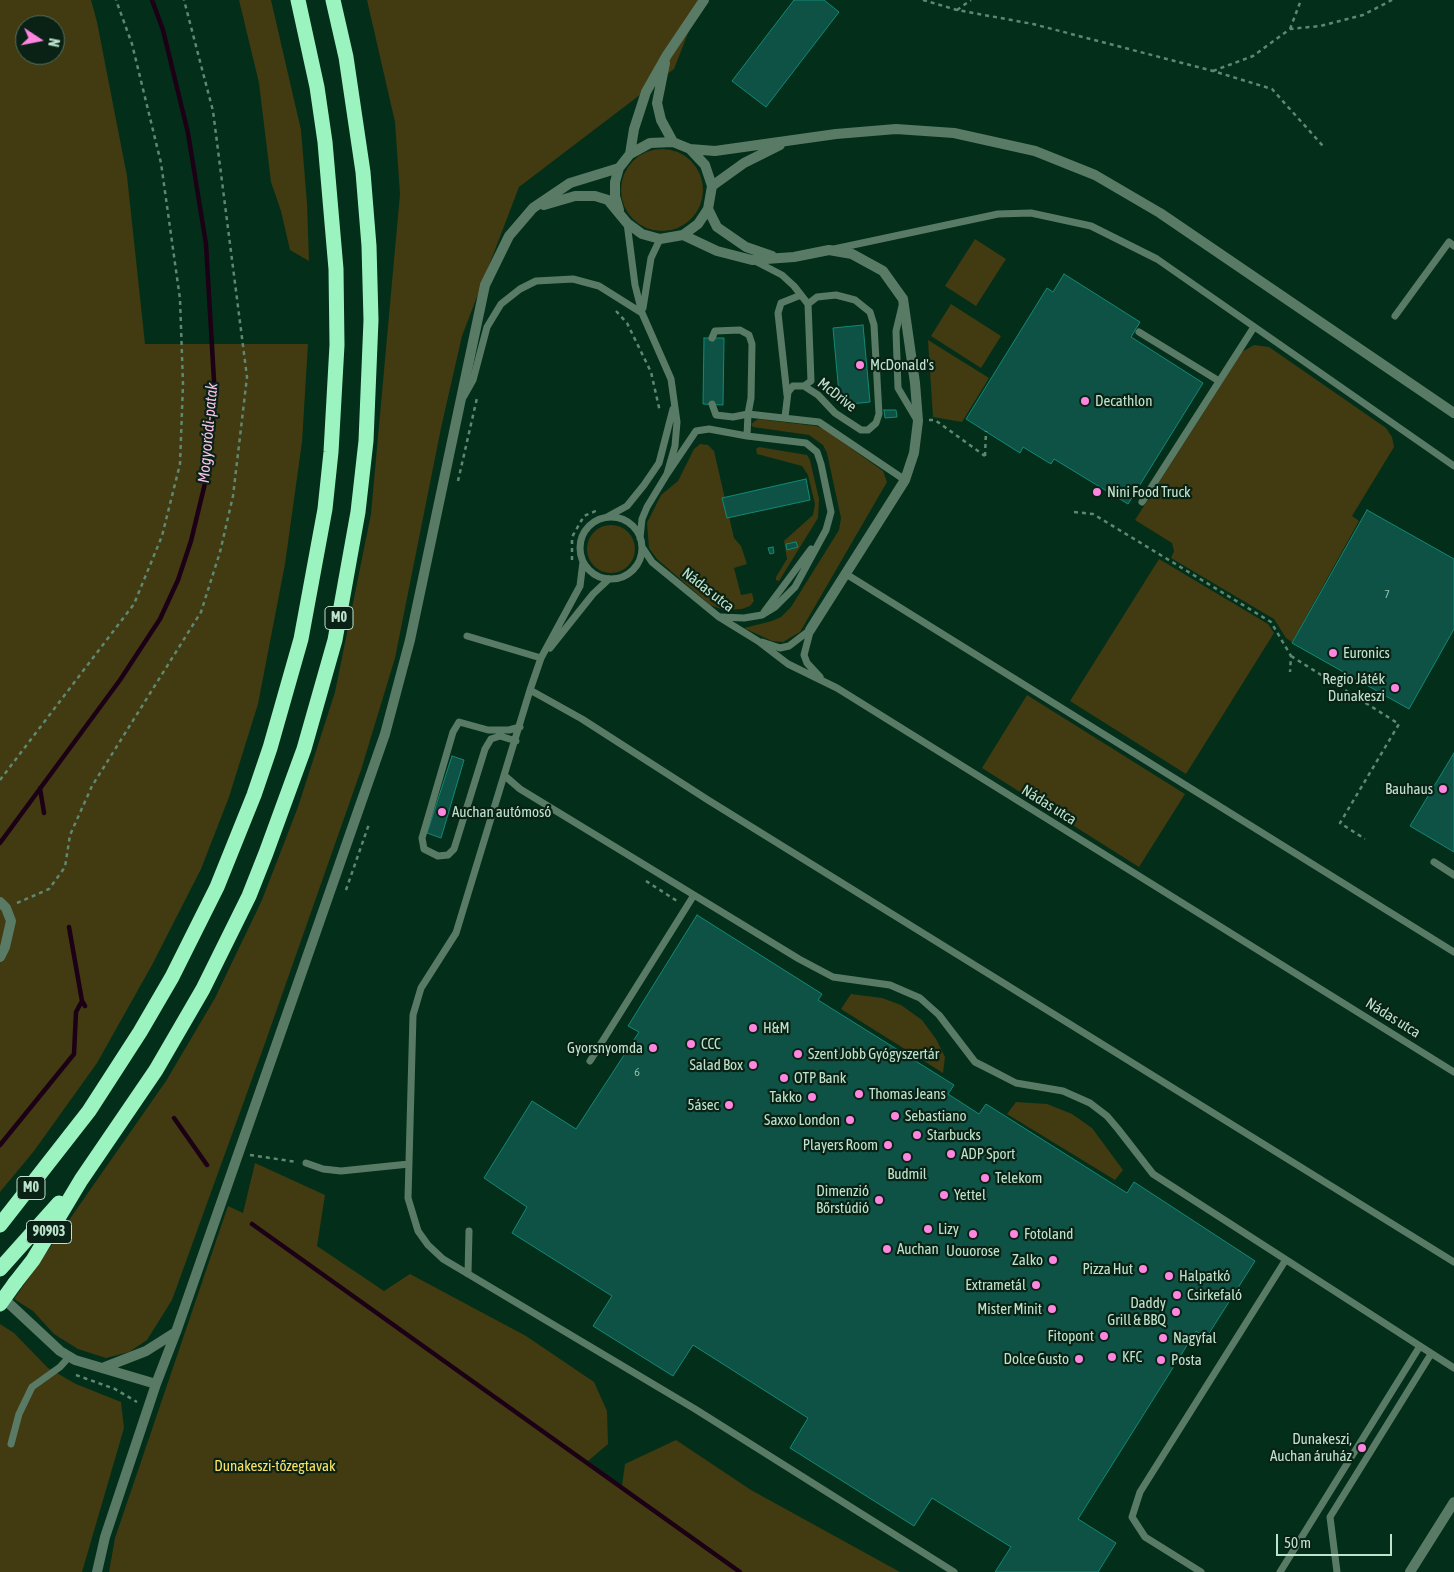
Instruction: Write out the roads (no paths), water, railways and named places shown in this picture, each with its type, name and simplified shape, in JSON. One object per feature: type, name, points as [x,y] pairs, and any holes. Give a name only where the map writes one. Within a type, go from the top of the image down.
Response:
[{"type":"highway","name":"M0","points":[[0,1225],[89,1111],[140,1032],[172,977],[217,887],[254,795],[270,748],[301,640],[325,509],[331,452],[337,336],[336,269],[325,142],[317,87],[298,0]]},
{"type":"highway","name":"M0","points":[[0,1269],[81,1180],[156,1070],[203,989],[249,896],[304,749],[335,640],[358,512],[366,441],[371,320],[369,246],[363,172],[346,57],[333,0]]},
{"type":"highway","name":"90903","points":[[0,1304],[33,1260],[81,1180]]},
{"type":"street","points":[[630,154],[634,129],[646,92],[667,55],[704,0]]},
{"type":"street","points":[[667,55],[657,103],[661,120],[674,142]]},
{"type":"street","points":[[618,210],[615,182],[619,168],[630,154],[650,143],[674,142],[690,149],[715,151],[836,134],[896,130],[954,133],[1035,151],[1068,163],[1095,176],[1160,213],[1454,413]]},
{"type":"street","points":[[712,186],[744,163],[788,141]]},
{"type":"street","points":[[533,208],[576,196],[595,196],[608,200],[627,223],[642,234],[660,239],[683,234],[698,224],[708,209],[712,186],[705,165],[690,149]]},
{"type":"street","points":[[97,1572],[105,1537],[156,1384],[176,1332],[385,734],[410,640],[485,284],[509,236],[533,208],[570,183],[619,168]]},
{"type":"street","points":[[708,209],[717,227],[746,247],[776,257]]},
{"type":"street","points":[[683,234],[717,251],[752,260],[794,257],[828,250],[852,254],[883,271],[903,299],[915,383],[918,421],[914,453],[905,480],[810,630]]},
{"type":"street","points":[[0,957],[5,947],[11,921],[3,905]]},
{"type":"street","points":[[0,1296],[69,1357],[156,1384]]},
{"type":"street","points":[[105,1368],[146,1351],[176,1332]]},
{"type":"street","points":[[1410,1572],[1454,1502]]},
{"type":"lane","points":[[828,250],[998,214],[1031,213],[1091,226],[1157,259],[1454,466]]},
{"type":"lane","points":[[627,223],[635,285],[642,313],[670,380],[677,422],[675,446],[667,474]]},
{"type":"lane","points":[[642,313],[651,258],[660,239]]},
{"type":"lane","points":[[1395,316],[1449,242],[1454,246]]},
{"type":"lane","points":[[752,260],[782,275],[808,304],[812,382],[804,386],[793,386],[788,392],[785,418]]},
{"type":"lane","points":[[461,401],[474,380],[487,327],[501,304],[520,289],[536,281],[573,279],[599,286],[642,313]]},
{"type":"lane","points":[[787,400],[778,313],[781,303],[801,295]]},
{"type":"lane","name":"McDrive","points":[[804,386],[818,396],[835,413],[861,430],[868,430],[876,423],[879,414],[874,325],[870,312],[855,300],[836,295],[817,297],[808,304]]},
{"type":"lane","points":[[903,299],[896,331],[898,388],[918,421]]},
{"type":"lane","points":[[1142,502],[1254,327]]},
{"type":"lane","points":[[712,338],[715,331],[726,329],[740,330],[749,335],[752,344],[751,398],[746,436]]},
{"type":"lane","points":[[1139,332],[1219,381]]},
{"type":"lane","points":[[674,404],[658,463],[644,485],[627,506],[594,522],[584,531],[580,544],[583,562],[580,586],[542,658],[530,690],[456,933],[420,988],[413,1015],[408,1198],[418,1231],[428,1245],[443,1260],[695,1409],[954,1572]]},
{"type":"lane","points":[[712,404],[716,415],[733,417],[748,414],[819,422],[905,480]]},
{"type":"lane","points":[[583,562],[593,574],[609,579],[624,576],[633,570],[639,561],[642,547],[640,538],[642,520],[647,507],[696,431],[709,429],[746,436],[806,443],[817,452],[821,464],[831,512],[826,530],[786,598],[762,615],[744,618],[719,617]]},
{"type":"lane","points":[[606,517],[616,517],[629,523],[640,538]]},
{"type":"lane","name":"Nádas utca","points":[[642,547],[652,562],[719,617],[758,641],[788,664],[823,681],[1454,1072]]},
{"type":"lane","points":[[846,574],[1454,952]]},
{"type":"lane","points":[[542,658],[593,594],[609,579]]},
{"type":"lane","points":[[758,641],[780,648],[789,646],[810,630]]},
{"type":"lane","points":[[810,630],[804,655],[807,663],[823,681]]},
{"type":"lane","points":[[467,636],[542,658]]},
{"type":"lane","points":[[530,690],[582,719],[708,800],[1454,1262]]},
{"type":"lane","points":[[516,741],[500,736],[491,738],[485,749],[454,849],[448,855],[438,856],[424,849],[422,838],[453,732],[459,722],[488,730],[509,730],[520,727]]},
{"type":"lane","points":[[505,776],[520,789],[798,959],[833,977],[890,985],[920,998],[939,1015],[975,1062],[1016,1083],[1063,1091],[1090,1103],[1107,1116],[1153,1174],[1285,1261],[1454,1368]]},
{"type":"lane","points":[[1434,862],[1454,875]]},
{"type":"lane","points":[[590,1061],[694,895]]},
{"type":"lane","points":[[306,1163],[323,1169],[341,1171],[409,1164]]},
{"type":"lane","points":[[468,1274],[469,1231]]},
{"type":"lane","points":[[1201,1572],[1145,1537],[1132,1516],[1140,1492],[1285,1261]]},
{"type":"lane","points":[[1280,1572],[1420,1346]]},
{"type":"lane","points":[[1338,1572],[1330,1517],[1431,1354]]},
{"type":"lane","points":[[11,1444],[20,1414],[32,1386],[60,1367],[69,1357]]},
{"type":"waterway","name":"Mogyoródi-patak","points":[[0,843],[120,680],[160,619],[178,580],[191,541],[208,471],[215,398],[206,244],[188,133],[163,30],[152,0]]},
{"type":"waterway","points":[[40,788],[44,813]]},
{"type":"waterway","points":[[69,927],[82,1001],[85,1006]]},
{"type":"waterway","points":[[0,1145],[74,1054],[76,1012],[82,1001]]},
{"type":"waterway","points":[[174,1118],[207,1165]]},
{"type":"waterway","points":[[252,1224],[740,1572]]},
{"type":"place","name":"McDonald's","points":[[860,365]]},
{"type":"place","name":"Decathlon","points":[[1085,401]]},
{"type":"place","name":"Nini Food Truck","points":[[1097,492]]},
{"type":"place","name":"Euronics","points":[[1333,653]]},
{"type":"place","name":"Regio Játék Dunakeszi","points":[[1395,688]]},
{"type":"place","name":"Bauhaus","points":[[1443,789]]},
{"type":"place","name":"Auchan autómosó","points":[[442,812]]},
{"type":"place","name":"H&M","points":[[753,1028]]},
{"type":"place","name":"CCC","points":[[691,1044]]},
{"type":"place","name":"Gyorsnyomda","points":[[653,1048]]},
{"type":"place","name":"Szent Jobb Gyógyszertár","points":[[798,1054]]},
{"type":"place","name":"Salad Box","points":[[753,1065]]},
{"type":"place","name":"OTP Bank","points":[[784,1078]]},
{"type":"place","name":"Thomas Jeans","points":[[859,1094]]},
{"type":"place","name":"Takko","points":[[812,1097]]},
{"type":"place","name":"5ásec","points":[[729,1105]]},
{"type":"place","name":"Sebastiano","points":[[895,1116]]},
{"type":"place","name":"Saxxo London","points":[[850,1120]]},
{"type":"place","name":"Starbucks","points":[[917,1135]]},
{"type":"place","name":"Players Room","points":[[888,1145]]},
{"type":"place","name":"ADP Sport","points":[[951,1154]]},
{"type":"place","name":"Budmil","points":[[907,1157]]},
{"type":"place","name":"Telekom","points":[[985,1178]]},
{"type":"place","name":"Yettel","points":[[944,1195]]},
{"type":"place","name":"Dimenzió Bőrstúdió","points":[[879,1200]]},
{"type":"place","name":"Lizy","points":[[928,1229]]},
{"type":"place","name":"Uouorose","points":[[973,1234]]},
{"type":"place","name":"Fotoland","points":[[1014,1234]]},
{"type":"place","name":"Auchan","points":[[887,1249]]},
{"type":"place","name":"Zalko","points":[[1053,1260]]},
{"type":"place","name":"Pizza Hut","points":[[1143,1269]]},
{"type":"place","name":"Halpatkó","points":[[1169,1276]]},
{"type":"place","name":"Extrametál","points":[[1036,1285]]},
{"type":"place","name":"Csirkefaló","points":[[1177,1295]]},
{"type":"place","name":"Mister Minit","points":[[1052,1309]]},
{"type":"place","name":"Daddy Grill & BBQ","points":[[1176,1312]]},
{"type":"place","name":"Fitopont","points":[[1104,1336]]},
{"type":"place","name":"Nagyfal","points":[[1163,1338]]},
{"type":"place","name":"KFC","points":[[1112,1357]]},
{"type":"place","name":"Dolce Gusto","points":[[1079,1359]]},
{"type":"place","name":"Posta","points":[[1161,1360]]},
{"type":"place","name":"Dunakeszi, Auchan áruház","points":[[1362,1448]]},
{"type":"park label","name":"Dunakeszi-tőzegtavak","points":[[275,1466]]}]
